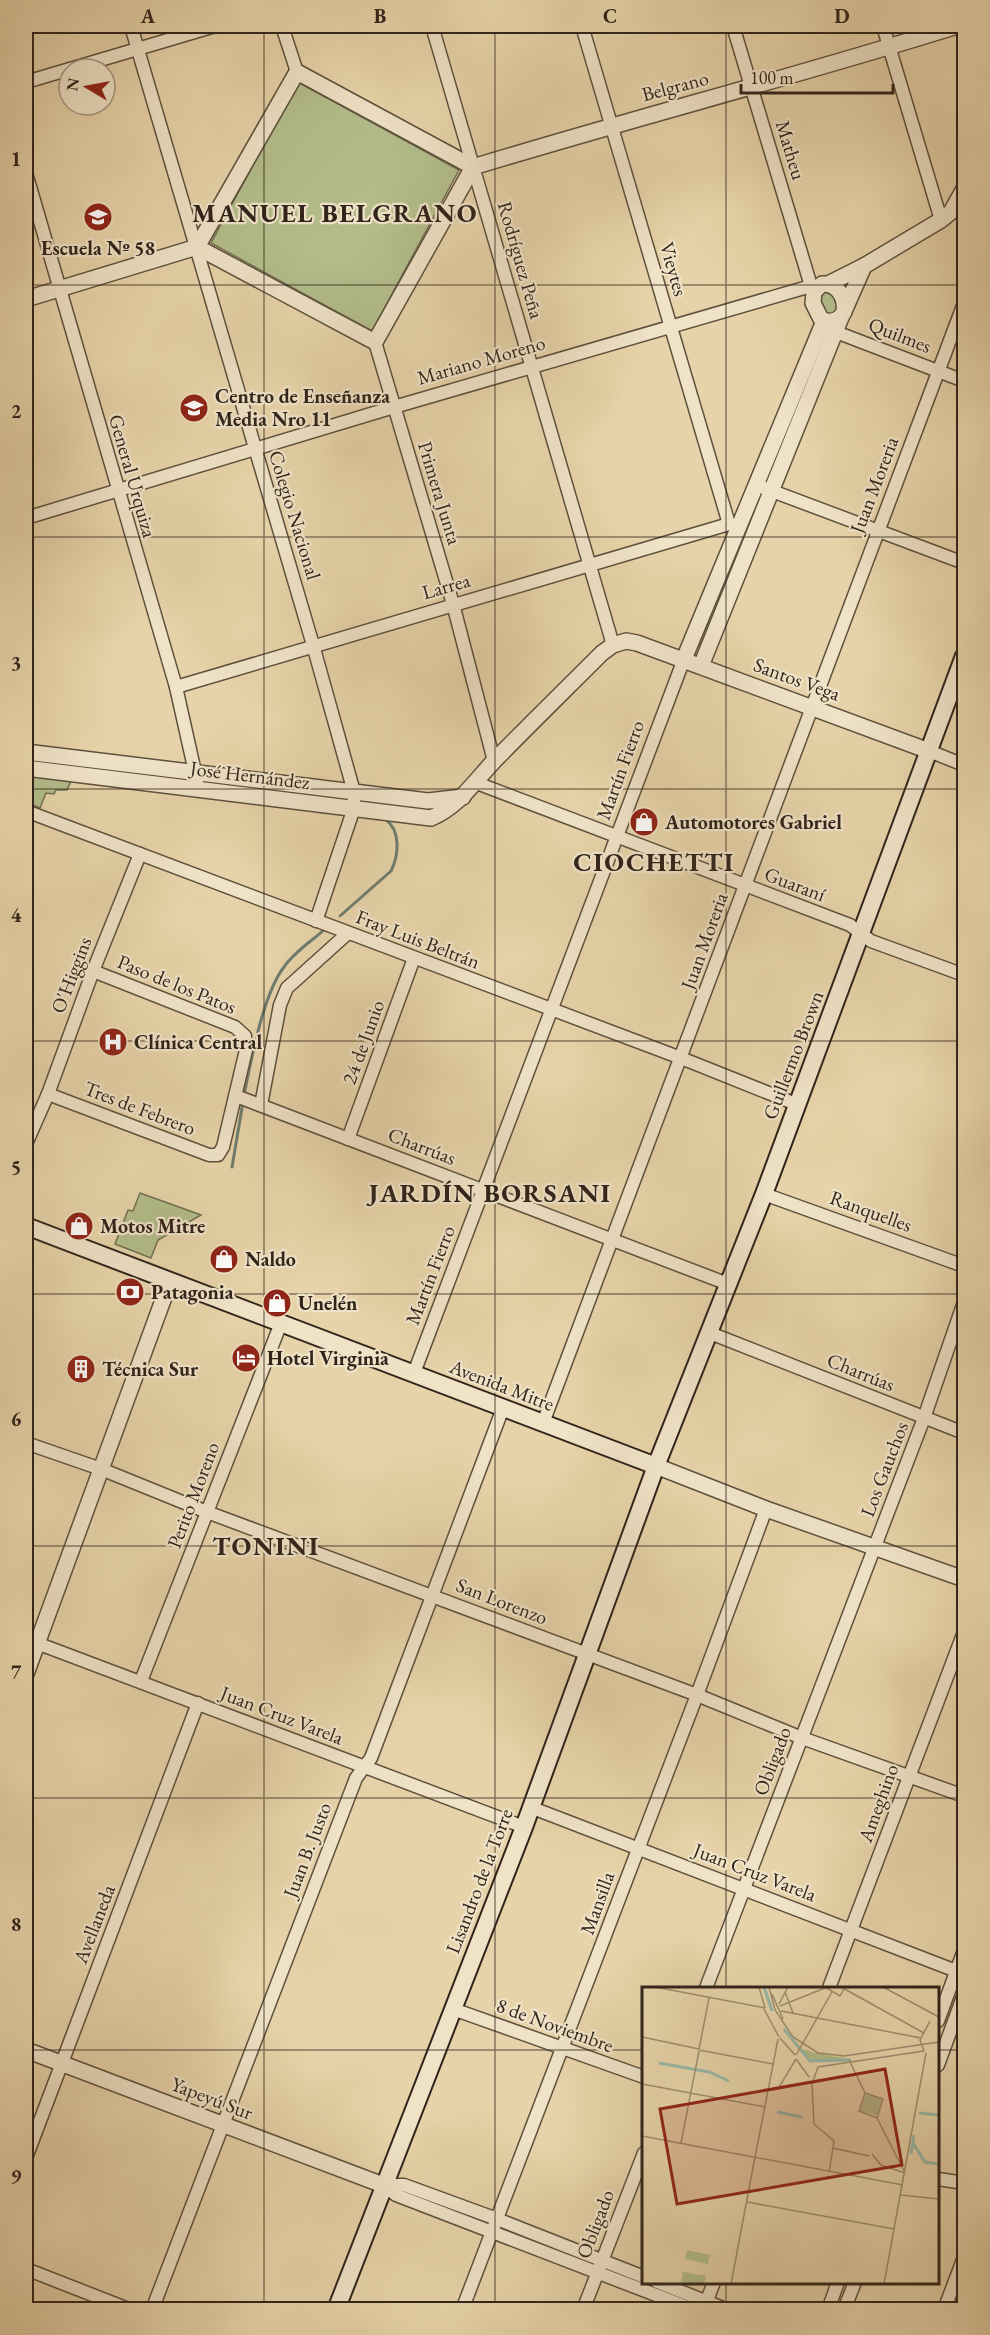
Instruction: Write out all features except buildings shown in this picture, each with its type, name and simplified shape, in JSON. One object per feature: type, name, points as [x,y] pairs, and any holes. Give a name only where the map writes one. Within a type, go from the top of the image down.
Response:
[{"type":"main road","name":"Guillermo Brown","points":[[656,1466],[764,1194],[964,656]]},
{"type":"main road","name":"Avenida Mitre","points":[[26,1226],[656,1466]]},
{"type":"main road","name":"Lisandro de la Torre","points":[[336,2310],[524,1827],[656,1466]]},
{"type":"street","name":"Colegio Nacional","points":[[131,26],[354,792],[354,808],[315,921]]},
{"type":"street","points":[[26,82],[215,26]]},
{"type":"street","points":[[197,248],[375,342],[473,167],[297,72],[282,26]]},
{"type":"street","name":"Rodríguez Peña","points":[[432,26],[613,645]]},
{"type":"street","name":"Vieytes","points":[[582,26],[671,327],[733,525]]},
{"type":"street","name":"Matheu","points":[[733,26],[751,87],[818,286]]},
{"type":"street","points":[[883,26],[941,220]]},
{"type":"street","name":"Belgrano","points":[[473,167],[957,26]]},
{"type":"street","points":[[26,300],[197,248],[297,72]]},
{"type":"street","name":"General Urquiza","points":[[26,173],[176,687],[199,790]]},
{"type":"street","name":"Mariano Moreno","points":[[26,518],[394,407],[818,286],[864,266],[941,220],[951,212],[964,189]]},
{"type":"street","name":"Martín Fierro","points":[[414,1373],[618,837],[733,525],[756,485],[827,326],[843,312],[864,266]]},
{"type":"street","points":[[827,326],[818,315],[812,300],[818,286],[838,290],[843,312]]},
{"type":"street","name":"Juan Moreria","points":[[543,1423],[964,303]]},
{"type":"street","name":"Martín Fierro","points":[[701,666],[771,490],[827,326]]},
{"type":"street","name":"Quilmes","points":[[827,326],[964,381]]},
{"type":"street","name":"Primera Junta","points":[[375,342],[453,604],[494,761]]},
{"type":"street","points":[[756,485],[964,563]]},
{"type":"street","points":[[733,525],[754,533]]},
{"type":"street","name":"Larrea","points":[[176,687],[453,604],[733,525]]},
{"type":"street","name":"Santos Vega","points":[[613,645],[626,641],[684,659],[964,765]]},
{"type":"street","name":"José Hernández","points":[[26,768],[354,808],[424,819],[431,818],[447,810],[463,797],[494,761],[602,653],[613,645]]},
{"type":"street","name":"José Hernández","points":[[26,752],[428,801],[463,797]]},
{"type":"street","name":"Guaraní","points":[[474,782],[850,925],[871,941],[964,975]]},
{"type":"street","points":[[287,801],[289,783]]},
{"type":"street","name":"Fray Luis Beltrán","points":[[26,811],[681,1058],[796,1104]]},
{"type":"street","name":"O'Higgins","points":[[26,1144],[48,1094],[93,971],[140,854]]},
{"type":"street","points":[[257,1104],[280,1005],[287,988],[348,933]]},
{"type":"street","name":"24 de Junio","points":[[348,1139],[414,958]]},
{"type":"street","name":"Paso de los Patos","points":[[93,971],[235,1028],[245,1036],[246,1050],[236,1096]]},
{"type":"street","name":"Tres de Febrero","points":[[48,1094],[209,1155],[218,1155],[223,1148],[236,1096]]},
{"type":"street","name":"Charrúas","points":[[236,1096],[728,1284]]},
{"type":"street","points":[[26,1117],[39,1116]]},
{"type":"street","name":"Ranquelles","points":[[764,1194],[964,1266]]},
{"type":"street","points":[[26,1674],[31,1642],[101,1470],[170,1281]]},
{"type":"street","name":"Los Gauchos","points":[[874,1548],[924,1418],[964,1302]]},
{"type":"street","name":"Perito Moreno","points":[[141,1681],[281,1323]]},
{"type":"street","name":"Charrúas","points":[[710,1333],[964,1433]]},
{"type":"street","name":"Juan B. Justo","points":[[152,2310],[356,1778],[371,1758],[503,1408]]},
{"type":"street","name":"San Lorenzo","points":[[26,1443],[698,1695],[802,1738],[964,1796]]},
{"type":"street","name":"Avenida Mitre","points":[[656,1466],[766,1509],[964,1579]]},
{"type":"street","name":"Mansilla","points":[[462,2310],[698,1695],[766,1509]]},
{"type":"street","name":"Obligado","points":[[707,1987],[874,1548]]},
{"type":"street","name":"Ameghino","points":[[830,1987],[964,1632]]},
{"type":"street","name":"Juan Cruz Varela","points":[[31,1642],[141,1681],[363,1768],[524,1827]]},
{"type":"street","name":"Avellaneda","points":[[26,2158],[198,1703]]},
{"type":"street","name":"Juan Cruz Varela","points":[[530,1808],[744,1888],[960,1973]]},
{"type":"street","points":[[939,2019],[960,1973],[964,1950]]},
{"type":"street","points":[[939,2062],[964,1994]]},
{"type":"street","name":"8 de Noviembre","points":[[453,2009],[642,2076]]},
{"type":"street","name":"Yapeyú Sur","points":[[26,2050],[383,2185],[396,2195],[492,2232],[599,2267],[642,2277]]},
{"type":"street","name":"Obligado","points":[[583,2310],[642,2158]]},
{"type":"street","points":[[939,2179],[964,2183]]},
{"type":"street","name":"Yapeyú Sur","points":[[383,2185],[404,2185],[497,2219],[695,2310]]},
{"type":"street","points":[[944,2310],[964,2257]]},
{"type":"street","points":[[26,2270],[131,2310]]},
{"type":"street","points":[[659,2284],[705,2306],[728,2310]]},
{"type":"street","points":[[705,2306],[714,2284]]},
{"type":"street","points":[[828,2310],[838,2284]]},
{"type":"street","points":[[844,2310],[855,2284]]},
{"type":"green space","points":[[298,82],[459,170],[372,331],[211,243]]},
{"type":"green space","points":[[831,290],[839,310],[836,316],[825,314],[819,297],[820,291]]},
{"type":"green space","points":[[740,536],[746,539],[703,647],[696,644]]},
{"type":"green space","points":[[26,756],[190,777],[189,783],[26,764]]},
{"type":"green space","points":[[26,775],[71,781],[67,790],[56,790],[54,794],[46,793],[40,808],[26,802]]},
{"type":"green space","points":[[140,1193],[201,1215],[158,1240],[151,1258],[115,1244],[128,1210],[133,1211]]},
{"type":"waterway","points":[[340,916],[391,871],[396,858],[397,843],[394,830],[385,819]]},
{"type":"waterway","points":[[244,1095],[264,1010],[277,979],[293,956],[325,929]]},
{"type":"waterway","points":[[232,1167],[243,1102]]},
{"type":"place","name":"Escuela Nº 58","points":[[98,217]]},
{"type":"place","name":"Centro de Enseñanza Media Nro 11","points":[[194,408]]},
{"type":"place","name":"Automotores Gabriel","points":[[644,822]]},
{"type":"place","name":"Clínica Central","points":[[113,1042]]},
{"type":"place","name":"Motos Mitre","points":[[79,1226]]},
{"type":"place","name":"Naldo","points":[[224,1259]]},
{"type":"place","name":"Patagonia","points":[[130,1292]]},
{"type":"place","name":"Unelén","points":[[277,1303]]},
{"type":"place","name":"Hotel Virginia","points":[[246,1358]]},
{"type":"place","name":"Técnica Sur","points":[[81,1369]]},
{"type":"district","name":"MANUEL BELGRANO","points":[[335,213]]},
{"type":"district","name":"CIOCHETTI","points":[[654,862]]},
{"type":"district","name":"JARDÍN BORSANI","points":[[490,1193]]},
{"type":"district","name":"TONINI","points":[[266,1546]]}]
